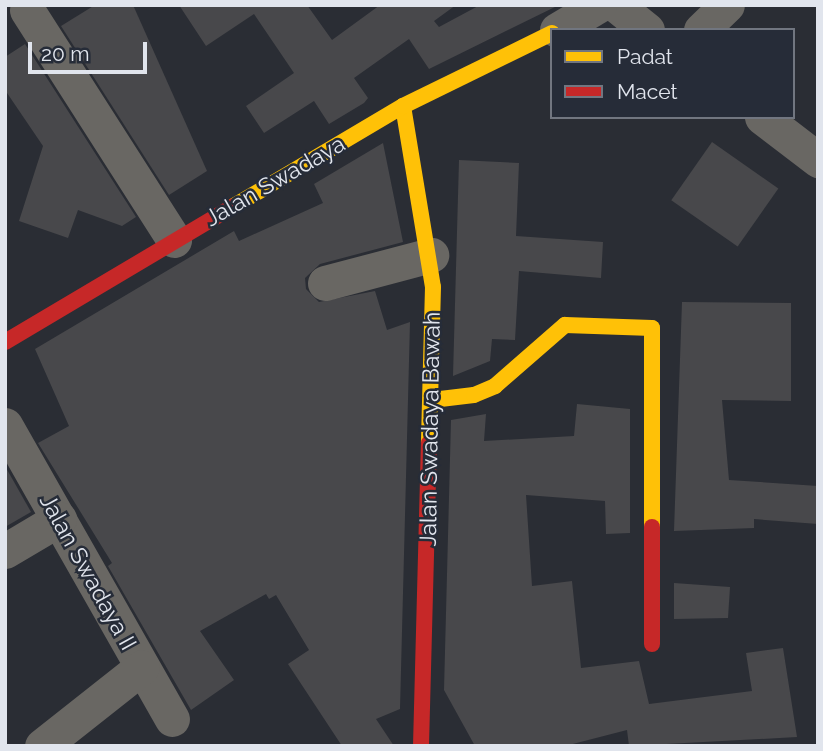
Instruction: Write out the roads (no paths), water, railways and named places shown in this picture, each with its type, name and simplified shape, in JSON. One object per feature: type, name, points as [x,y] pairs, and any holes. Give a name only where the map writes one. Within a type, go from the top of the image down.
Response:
[{"type":"street","points":[[560,28],[599,5]]},
{"type":"street","points":[[616,5],[645,28]]},
{"type":"street","points":[[703,28],[727,5]]},
{"type":"street","points":[[22,13],[174,240]]},
{"type":"street","name":"Jalan Swadaya","points":[[5,342],[403,106],[550,34]]},
{"type":"street","name":"Jalan Swadaya Bawah","points":[[403,106],[431,255],[432,400],[421,746]]},
{"type":"street","points":[[765,119],[818,160]]},
{"type":"street","points":[[325,283],[431,255]]},
{"type":"street","points":[[432,400],[474,395],[495,386],[565,325],[652,328],[652,644]]},
{"type":"street","name":"Jalan Swadaya II","points":[[5,425],[172,719]]},
{"type":"street","points":[[5,551],[58,519]]},
{"type":"street","points":[[42,746],[142,667]]}]
